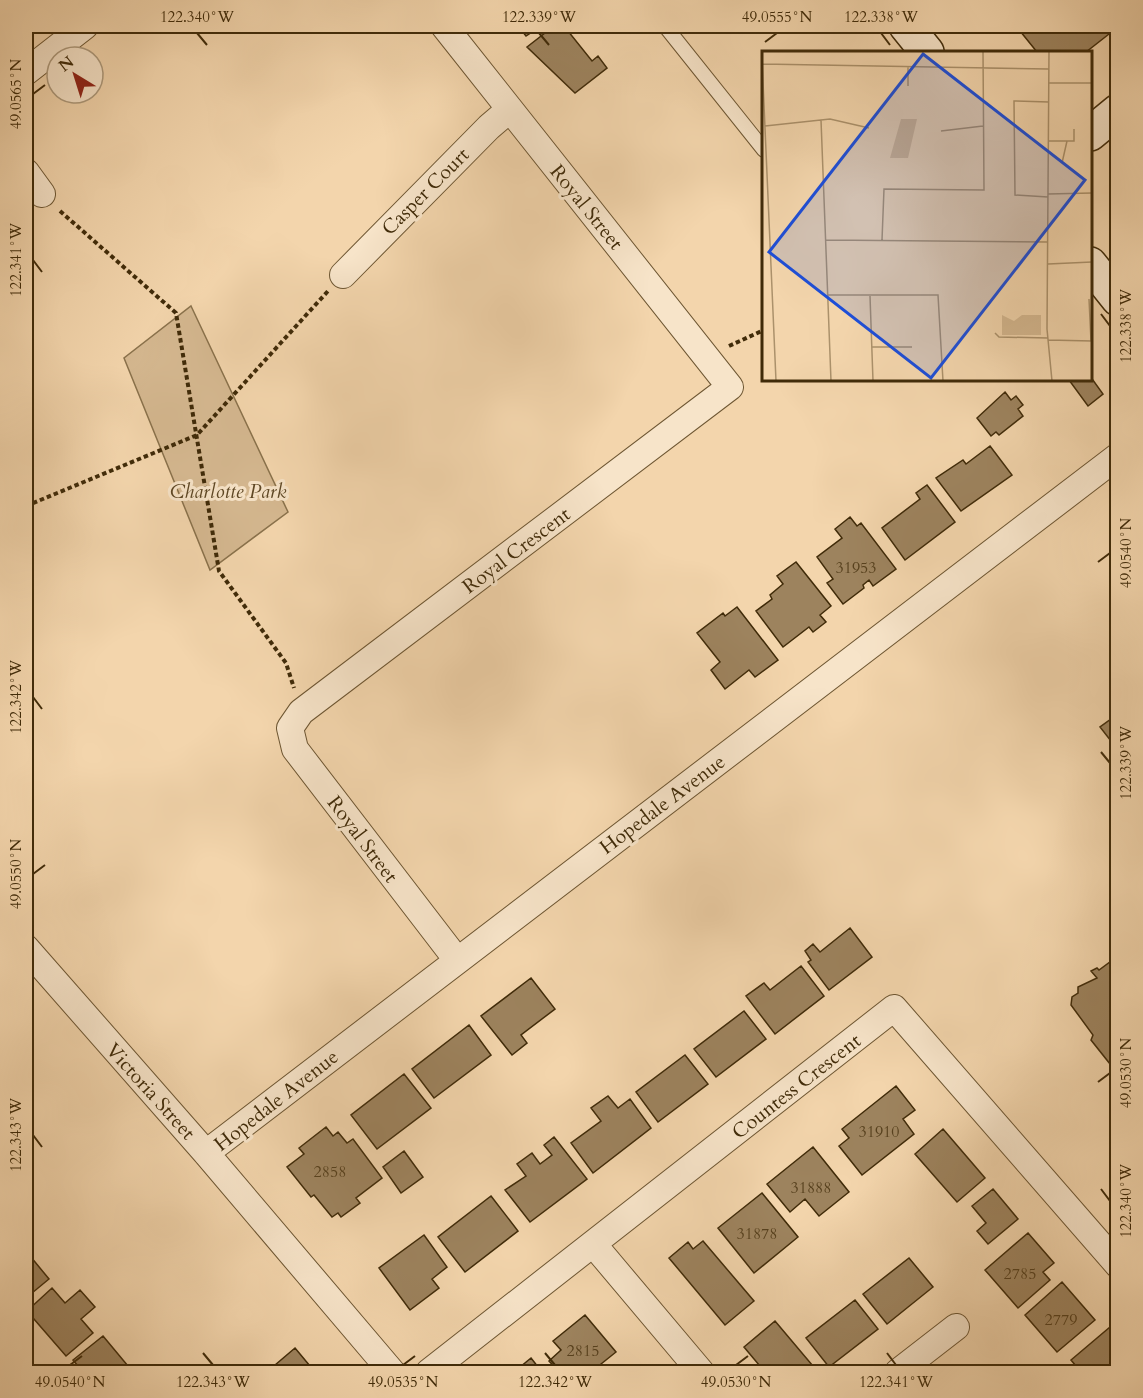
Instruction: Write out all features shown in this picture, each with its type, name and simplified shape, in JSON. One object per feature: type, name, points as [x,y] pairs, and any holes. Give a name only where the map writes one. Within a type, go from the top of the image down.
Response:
[{"type":"main road","points":[[906,26],[926,51]]},
{"type":"main road","points":[[1092,132],[1118,111]]},
{"type":"main road","points":[[1092,266],[1118,299]]},
{"type":"street","points":[[26,72],[85,26]]},
{"type":"street","name":"Royal Street","points":[[444,26],[730,387]]},
{"type":"street","name":"Casper Court","points":[[343,275],[489,127],[509,110]]},
{"type":"street","points":[[26,172],[42,194]]},
{"type":"street","name":"Royal Crescent","points":[[302,712],[730,387]]},
{"type":"street","name":"Hopedale Avenue","points":[[206,1153],[1118,456]]},
{"type":"street","name":"Royal Street","points":[[302,712],[290,728],[295,749],[457,960]]},
{"type":"street","name":"Victoria Street","points":[[26,948],[206,1153],[392,1372]]},
{"type":"street","name":"Countess Crescent","points":[[429,1372],[894,1008],[1118,1265]]},
{"type":"street","points":[[594,1245],[701,1372]]},
{"type":"street","points":[[898,1372],[956,1327]]},
{"type":"lane","points":[[665,26],[762,147]]},
{"type":"path","points":[[42,194],[176,313],[219,571],[286,663],[302,712]]},
{"type":"path","points":[[26,506],[197,435],[343,275]]},
{"type":"path","points":[[707,357],[762,331]]},
{"type":"green space","name":"Charlotte Park","points":[[191,306],[288,512],[210,570],[124,358]]},
{"type":"building","points":[[518,26],[541,26],[526,36]]},
{"type":"building","points":[[554,26],[564,26],[592,61],[598,56],[607,68],[575,93],[527,47]]},
{"type":"building","points":[[1016,26],[1118,26],[1087,51],[1036,51]]},
{"type":"building","points":[[1092,379],[1103,394],[1088,406],[1070,381],[1092,381]]},
{"type":"building","points":[[1005,392],[1011,400],[1016,396],[1023,405],[1018,409],[1023,416],[999,435],[996,432],[991,436],[977,418]]},
{"type":"building","points":[[990,446],[1012,475],[961,511],[936,478],[963,460],[966,464]]},
{"type":"building","points":[[927,485],[955,522],[905,560],[882,528],[920,499],[916,493]]},
{"type":"building","points":[[850,517],[857,526],[861,523],[896,569],[873,586],[869,580],[863,585],[864,588],[843,604],[827,583],[833,579],[817,557],[842,538],[835,529]]},
{"type":"building","points":[[796,562],[831,606],[820,615],[826,622],[813,632],[809,627],[783,647],[756,611],[772,599],[770,595],[783,584],[777,576]]},
{"type":"building","points":[[737,607],[778,660],[755,677],[749,670],[725,689],[711,670],[720,662],[697,633],[723,613],[725,616]]},
{"type":"building","points":[[1118,714],[1118,750],[1100,727]]},
{"type":"building","points":[[850,928],[872,957],[829,990],[808,962],[811,960],[805,951],[813,944],[820,952]]},
{"type":"building","points":[[1118,956],[1118,1074],[1091,1040],[1093,1035],[1071,1005],[1072,997],[1078,993],[1078,987],[1097,978],[1091,971],[1097,968],[1099,970]]},
{"type":"building","points":[[801,966],[824,996],[775,1034],[746,996],[764,983],[770,990]]},
{"type":"building","points":[[531,978],[555,1009],[521,1035],[527,1043],[512,1055],[481,1016]]},
{"type":"building","points":[[744,1011],[766,1039],[716,1077],[694,1049]]},
{"type":"building","points":[[469,1025],[491,1055],[434,1098],[412,1069]]},
{"type":"building","points":[[685,1055],[708,1084],[658,1122],[636,1092]]},
{"type":"building","points":[[404,1074],[431,1108],[377,1149],[351,1115]]},
{"type":"building","points":[[896,1086],[915,1110],[903,1119],[914,1134],[862,1175],[839,1146],[849,1138],[842,1129]]},
{"type":"building","points":[[608,1096],[618,1108],[630,1099],[651,1128],[593,1173],[571,1143],[601,1121],[591,1108]]},
{"type":"building","points":[[326,1127],[333,1136],[338,1132],[347,1143],[353,1139],[382,1178],[356,1198],[360,1203],[341,1217],[338,1213],[332,1217],[314,1195],[311,1197],[287,1167],[304,1154],[299,1148]]},
{"type":"building","points":[[943,1129],[985,1178],[957,1202],[915,1154]]},
{"type":"building","points":[[554,1137],[587,1179],[530,1222],[505,1190],[526,1176],[517,1164],[532,1153],[540,1164],[552,1155],[544,1145]]},
{"type":"building","points":[[813,1147],[849,1192],[819,1216],[805,1199],[790,1212],[767,1184]]},
{"type":"building","points":[[404,1151],[423,1177],[401,1193],[383,1167]]},
{"type":"building","points":[[993,1189],[1018,1219],[988,1244],[977,1231],[986,1223],[972,1206]]},
{"type":"building","points":[[762,1193],[798,1237],[754,1273],[718,1228]]},
{"type":"building","points":[[491,1196],[518,1231],[465,1272],[438,1237]]},
{"type":"building","points":[[1028,1233],[1054,1263],[1043,1272],[1050,1280],[1018,1308],[985,1270]]},
{"type":"building","points":[[424,1235],[447,1267],[432,1279],[439,1288],[410,1310],[379,1268]]},
{"type":"building","points":[[703,1241],[754,1301],[725,1325],[669,1258],[688,1242],[693,1249]]},
{"type":"building","points":[[26,1251],[49,1279],[26,1298]]},
{"type":"building","points":[[909,1258],[933,1287],[887,1324],[863,1294]]},
{"type":"building","points":[[1062,1282],[1095,1320],[1057,1352],[1025,1315]]},
{"type":"building","points":[[52,1288],[65,1303],[80,1290],[95,1307],[81,1319],[93,1333],[66,1356],[27,1311]]},
{"type":"building","points":[[855,1300],[878,1329],[829,1367],[806,1338]]},
{"type":"building","points":[[585,1315],[616,1352],[591,1372],[559,1372],[549,1361],[561,1350],[553,1341]]},
{"type":"building","points":[[775,1321],[818,1372],[765,1372],[744,1347]]},
{"type":"building","points":[[1110,1327],[1118,1336],[1118,1362],[1111,1368],[1114,1372],[1081,1372],[1071,1360]]},
{"type":"building","points":[[103,1336],[133,1372],[83,1372],[73,1360]]},
{"type":"building","points":[[295,1348],[315,1372],[268,1371]]},
{"type":"building","points":[[531,1358],[542,1372],[514,1372]]}]
